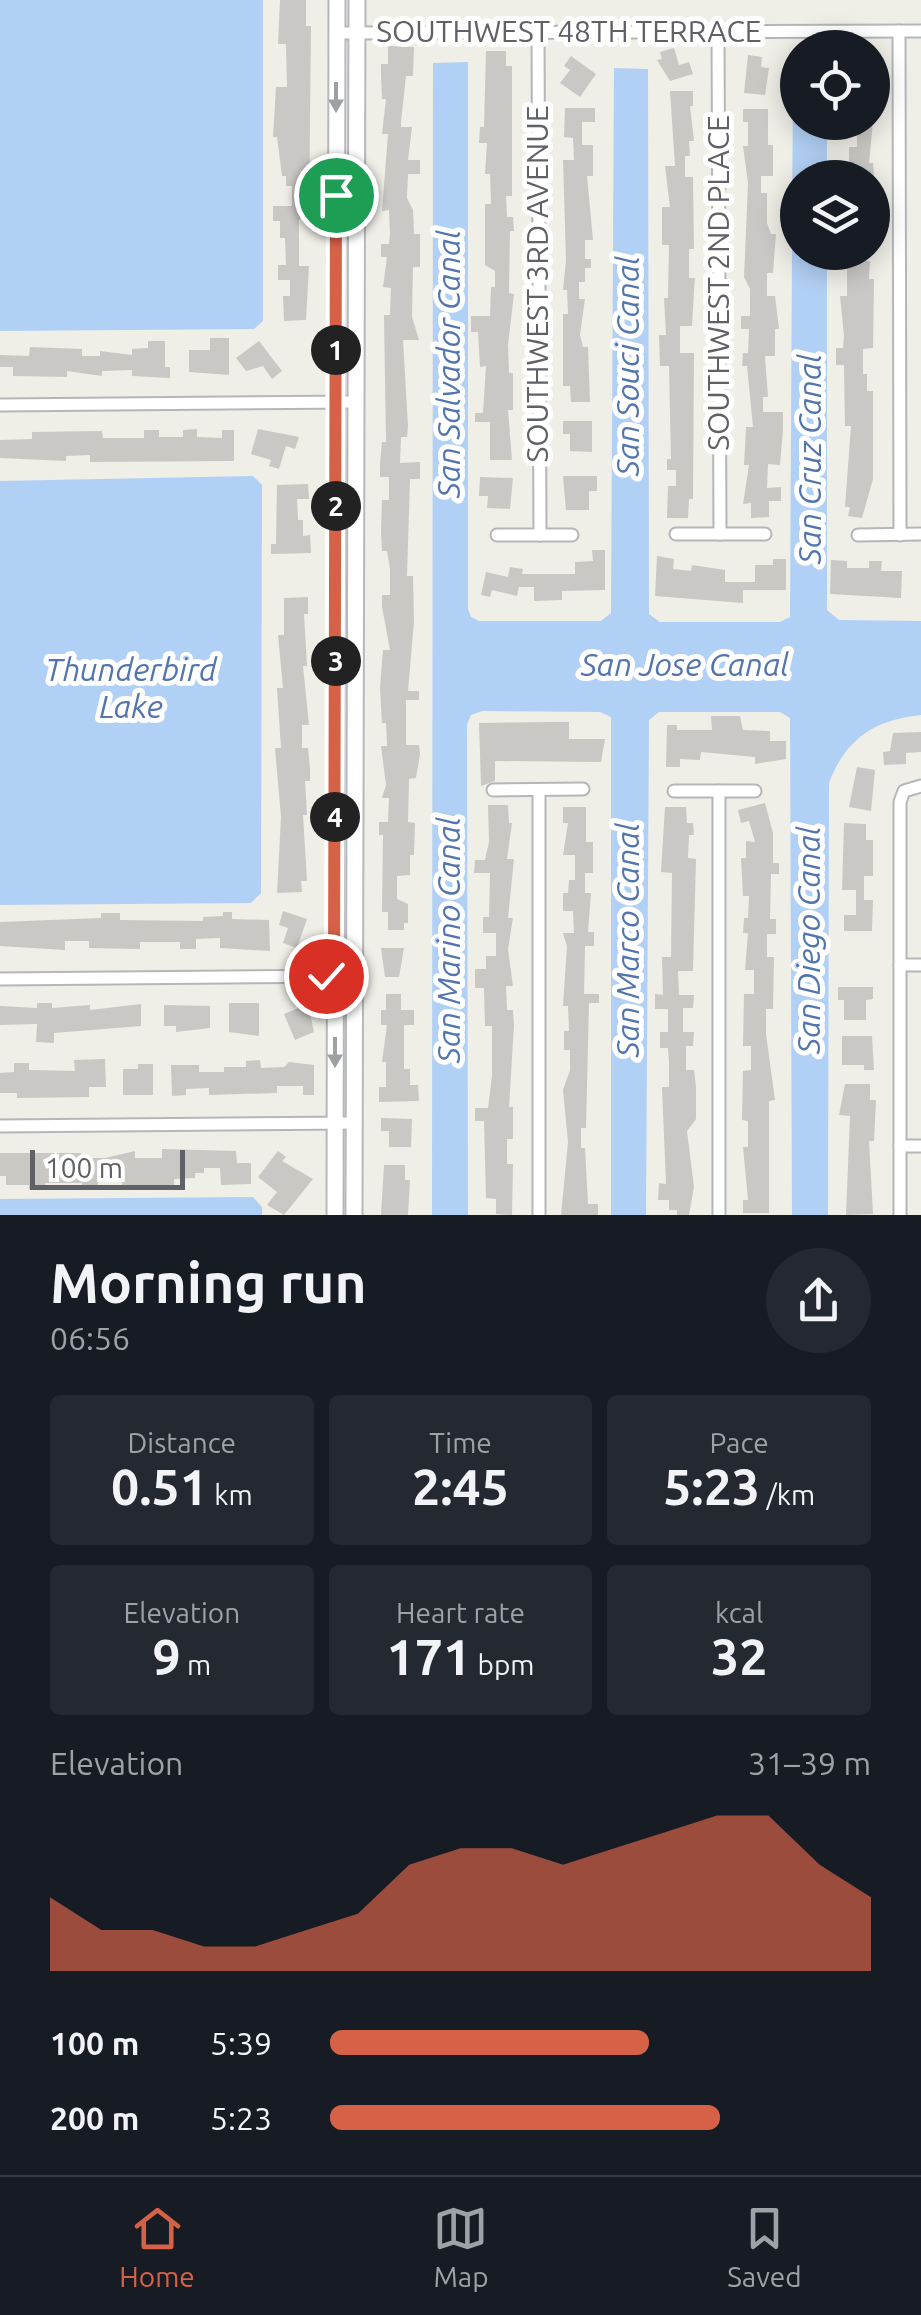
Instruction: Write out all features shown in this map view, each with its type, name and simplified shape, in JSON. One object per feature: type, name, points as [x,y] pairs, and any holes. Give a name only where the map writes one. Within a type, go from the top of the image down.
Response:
[{"type":"street","points":[[335,1215],[337,0]]},
{"type":"street","points":[[354,1215],[357,0]]},
{"type":"street","name":"SOUTHWEST 3RD AVENUE","points":[[538,32],[540,535]]},
{"type":"street","name":"SOUTHWEST 2ND PLACE","points":[[718,32],[720,534]]},
{"type":"street","points":[[899,32],[900,535]]},
{"type":"street","name":"SOUTHWEST 48TH TERRACE","points":[[337,33],[921,32]]},
{"type":"street","points":[[0,405],[356,402]]},
{"type":"street","points":[[497,534],[572,535]]},
{"type":"street","points":[[676,534],[765,534]]},
{"type":"street","points":[[858,535],[921,534]]},
{"type":"street","points":[[336,676],[355,676]]},
{"type":"street","points":[[900,1215],[904,791],[921,786]]},
{"type":"street","points":[[493,790],[584,789]]},
{"type":"street","points":[[539,1215],[540,790]]},
{"type":"street","points":[[674,791],[754,790]]},
{"type":"street","points":[[719,791],[719,1215]]},
{"type":"street","points":[[900,965],[921,965]]},
{"type":"street","points":[[0,980],[354,976]]},
{"type":"street","points":[[0,1126],[354,1123]]},
{"type":"street","points":[[900,1146],[921,1146]]},
{"type":"water","points":[[0,0],[263,0],[263,321],[254,329],[0,331]]},
{"type":"water","points":[[468,62],[471,617],[479,621],[601,621],[611,613],[614,68],[648,69],[649,614],[660,622],[780,622],[790,617],[792,270],[827,270],[827,610],[839,620],[921,621],[921,715],[890,721],[864,734],[844,754],[829,783],[828,1215],[792,1215],[790,718],[780,712],[659,712],[649,720],[646,1215],[611,1215],[611,717],[600,712],[482,711],[471,715],[467,725],[468,1215],[432,1215],[433,63]]},
{"type":"water","points":[[793,140],[827,140],[827,160],[793,160]]},
{"type":"water","name":"Thunderbird Lake","points":[[253,476],[262,485],[261,893],[251,903],[0,905],[0,481]]},
{"type":"water","points":[[253,1197],[262,1207],[262,1215],[0,1215],[0,1199]]},
{"type":"building","points":[[280,0],[306,0],[306,26],[311,26],[309,219],[299,219],[299,266],[309,266],[306,320],[284,321],[283,296],[290,296],[290,280],[278,280],[278,265],[286,265],[285,238],[280,238],[280,221],[273,221],[273,206],[292,206],[292,186],[286,186],[286,176],[282,176],[277,137],[273,137],[276,87],[287,87],[286,44],[278,44]]},
{"type":"building","points":[[388,46],[414,47],[413,76],[406,76],[401,127],[412,127],[408,160],[420,160],[420,174],[408,174],[407,198],[413,210],[414,234],[420,234],[420,267],[413,267],[412,317],[419,340],[403,340],[408,426],[407,437],[401,437],[400,463],[420,462],[420,479],[410,479],[407,576],[413,576],[414,621],[408,691],[419,691],[419,700],[406,700],[406,745],[419,745],[420,754],[416,778],[409,779],[408,822],[415,823],[414,855],[410,855],[410,875],[397,876],[397,899],[408,904],[404,930],[388,930],[388,912],[382,912],[383,835],[379,835],[379,822],[388,822],[389,798],[382,798],[386,785],[381,746],[387,746],[380,688],[383,650],[390,650],[382,595],[390,595],[390,569],[387,551],[382,551],[381,533],[382,500],[389,500],[389,477],[380,477],[382,442],[386,442],[384,315],[390,315],[391,288],[383,287],[387,257],[381,257],[381,244],[389,244],[390,235],[389,210],[382,211],[388,134],[382,134],[386,99],[382,99],[381,64],[388,64]]},
{"type":"building","points":[[674,48],[679,65],[689,62],[693,74],[670,81],[657,60],[662,59],[660,52]]},
{"type":"building","points":[[486,51],[506,51],[506,66],[512,66],[512,196],[506,196],[507,217],[513,217],[514,231],[510,231],[509,293],[514,294],[508,345],[509,373],[513,373],[513,410],[508,410],[512,460],[490,460],[490,422],[475,422],[475,413],[483,413],[486,366],[480,367],[478,332],[471,332],[471,316],[490,316],[491,287],[495,287],[495,271],[485,265],[485,204],[491,204],[490,174],[485,174],[487,143],[479,143],[480,127],[484,127]]},
{"type":"building","points":[[748,55],[762,57],[761,67],[769,68],[765,95],[744,93]]},
{"type":"building","points":[[571,56],[596,74],[580,97],[560,83],[570,70],[564,66]]},
{"type":"building","points":[[670,91],[693,91],[690,106],[694,141],[689,141],[690,156],[685,156],[685,177],[693,177],[694,249],[689,249],[689,278],[695,278],[692,326],[680,326],[680,353],[694,353],[693,499],[689,499],[688,518],[667,518],[668,486],[676,486],[676,470],[667,470],[667,459],[671,459],[669,366],[660,366],[659,335],[666,335],[664,298],[668,298],[669,245],[662,245],[662,207],[670,207],[665,166],[675,166]]},
{"type":"building","points":[[565,108],[595,108],[595,122],[582,122],[582,145],[593,145],[593,176],[587,176],[593,240],[585,240],[585,259],[591,259],[591,268],[585,268],[585,282],[579,282],[579,299],[585,299],[580,335],[583,347],[588,347],[590,402],[571,402],[570,386],[563,386],[563,314],[568,314],[567,290],[563,290],[563,160],[574,160],[573,138],[564,137]]},
{"type":"building","points":[[743,109],[768,109],[768,145],[773,145],[773,176],[761,176],[761,193],[767,193],[767,223],[771,234],[776,234],[773,273],[767,273],[767,296],[775,296],[779,329],[775,329],[775,356],[765,356],[768,397],[763,397],[763,412],[783,412],[780,465],[768,464],[767,488],[781,487],[781,501],[769,501],[769,517],[751,518],[751,503],[743,504],[749,465],[744,465],[746,427],[753,427],[747,366],[742,366],[743,353],[748,353],[749,329],[741,329],[741,316],[750,316],[750,289],[744,277],[748,183],[743,146],[748,146],[748,122],[743,122]]},
{"type":"building","points":[[857,140],[871,140],[869,160],[849,160],[849,147],[857,147]]},
{"type":"building","points":[[847,270],[870,270],[869,279],[874,279],[873,348],[863,349],[863,374],[867,374],[867,391],[873,391],[873,479],[862,518],[848,516],[850,507],[845,507],[851,426],[845,426],[844,365],[836,365],[836,348],[843,348],[844,336],[840,296],[847,296]]},
{"type":"building","points":[[210,338],[229,338],[229,375],[189,372],[189,350],[210,350]]},
{"type":"building","points":[[148,341],[165,341],[165,367],[170,367],[170,378],[132,376],[132,370],[102,371],[102,376],[67,371],[67,377],[13,376],[13,367],[0,367],[0,355],[29,356],[30,347],[82,349],[82,356],[100,356],[100,351],[132,355],[132,349],[148,348]]},
{"type":"building","points":[[259,341],[282,371],[272,379],[263,366],[246,371],[236,358]]},
{"type":"building","points":[[563,421],[592,421],[592,452],[570,451],[570,434],[563,434]]},
{"type":"building","points":[[197,429],[197,437],[222,438],[222,430],[234,430],[234,461],[90,462],[90,455],[66,456],[66,461],[0,458],[0,440],[32,439],[32,432],[102,431],[103,438],[144,438],[144,430],[159,430],[159,437],[183,437],[183,430]]},
{"type":"building","points":[[258,429],[299,437],[295,449],[286,446],[279,469],[269,466],[271,460],[251,454]]},
{"type":"building","points":[[563,476],[597,476],[597,491],[589,491],[589,510],[566,510]]},
{"type":"building","points":[[480,477],[513,478],[510,509],[487,508],[488,496],[479,496]]},
{"type":"building","points":[[308,484],[309,499],[297,499],[298,520],[303,520],[303,536],[310,535],[311,553],[271,554],[271,544],[276,544],[277,485]]},
{"type":"building","points":[[592,550],[605,550],[605,590],[562,591],[562,600],[534,601],[534,587],[519,587],[517,596],[492,590],[490,597],[481,595],[486,572],[508,577],[510,567],[523,569],[522,574],[575,574],[575,562],[593,561]]},
{"type":"building","points":[[657,556],[674,559],[673,569],[691,571],[692,565],[725,570],[725,582],[755,582],[755,565],[773,565],[773,559],[786,559],[786,590],[743,590],[743,603],[655,596]]},
{"type":"building","points":[[831,560],[847,561],[847,568],[869,568],[869,561],[882,561],[881,571],[902,571],[901,598],[830,594]]},
{"type":"building","points":[[308,597],[308,614],[304,614],[307,666],[303,666],[309,725],[302,725],[302,748],[308,748],[310,768],[310,781],[305,781],[307,815],[303,815],[307,881],[301,881],[302,892],[277,893],[281,817],[275,748],[281,748],[277,688],[283,688],[278,635],[284,635],[284,598]]},
{"type":"building","points":[[711,716],[740,716],[743,730],[770,731],[770,741],[786,741],[786,759],[755,764],[755,757],[701,752],[700,760],[680,759],[680,767],[666,767],[667,725],[677,725],[677,730],[712,730]]},
{"type":"building","points":[[569,722],[569,739],[605,739],[601,762],[495,761],[495,781],[481,786],[479,723]]},
{"type":"building","points":[[921,732],[921,752],[906,753],[906,764],[884,765],[883,752],[890,751],[893,733]]},
{"type":"building","points":[[857,767],[875,770],[871,811],[849,807]]},
{"type":"building","points":[[765,803],[773,833],[773,863],[779,863],[779,874],[771,874],[770,919],[776,919],[776,934],[767,934],[767,957],[774,957],[773,1009],[766,1009],[775,1100],[769,1101],[769,1213],[743,1213],[743,1200],[748,1200],[743,1147],[748,1147],[748,1121],[742,1120],[743,1071],[751,1070],[751,1046],[743,1046],[744,994],[754,994],[754,970],[745,970],[748,933],[743,933],[749,896],[743,896],[741,858],[746,858],[746,841],[755,842],[749,821],[741,823],[738,810]]},
{"type":"building","points":[[488,805],[508,805],[512,823],[507,859],[514,859],[508,918],[513,918],[508,949],[513,986],[506,986],[507,1010],[513,1010],[514,1025],[509,1107],[513,1107],[513,1139],[507,1139],[507,1164],[513,1164],[512,1215],[496,1214],[496,1199],[486,1198],[484,1121],[475,1121],[475,1108],[488,1108],[492,1076],[492,1026],[485,1026],[484,988],[475,988],[475,969],[486,969],[486,956],[496,956],[496,933],[483,933],[483,917],[489,917],[490,873],[474,873],[475,860],[485,860],[489,842]]},
{"type":"building","points":[[563,807],[586,807],[586,842],[593,842],[593,873],[585,873],[585,893],[591,893],[588,932],[594,932],[594,946],[585,946],[584,994],[599,994],[599,1003],[589,1003],[586,1128],[581,1128],[581,1148],[585,1148],[588,1204],[598,1204],[598,1215],[561,1215],[568,1142],[563,1090],[570,1070],[570,1050],[564,1050],[564,1031],[569,1031],[568,1006],[563,1006],[567,946],[563,933],[574,933],[573,911],[563,911],[563,893],[568,893],[569,880],[575,880],[575,855],[563,855],[568,823],[563,823]]},
{"type":"building","points":[[665,807],[686,807],[687,823],[693,823],[694,835],[689,835],[688,858],[696,859],[693,971],[678,971],[679,995],[694,995],[693,1008],[683,1008],[683,1032],[694,1032],[693,1046],[686,1046],[686,1070],[694,1070],[696,1087],[696,1119],[687,1131],[694,1187],[689,1215],[677,1215],[677,1210],[669,1210],[669,1200],[658,1200],[659,1183],[666,1184],[662,1087],[669,1087],[668,1048],[660,1048],[660,1032],[668,1032],[668,1009],[655,1009],[655,994],[663,995],[662,957],[671,957],[672,873],[661,872]]},
{"type":"building","points":[[844,823],[866,824],[866,840],[873,840],[873,876],[864,876],[864,900],[873,900],[872,931],[844,931],[844,915],[856,915],[856,890],[842,890]]},
{"type":"building","points":[[283,911],[307,919],[297,948],[283,943],[288,928],[279,925]]},
{"type":"building","points":[[223,912],[232,912],[232,919],[269,920],[270,951],[220,948],[220,938],[196,939],[196,949],[180,949],[180,942],[140,942],[140,949],[89,948],[89,941],[65,941],[65,950],[0,946],[0,922],[101,918],[101,913],[120,913],[120,920],[203,921],[203,917],[223,916]]},
{"type":"building","points":[[381,948],[404,948],[399,977],[385,977]]},
{"type":"building","points":[[838,987],[873,987],[873,999],[866,1000],[866,1020],[844,1020],[844,1000],[838,1000]]},
{"type":"building","points":[[386,994],[401,994],[401,1010],[414,1010],[414,1025],[404,1025],[404,1069],[410,1069],[410,1085],[418,1085],[419,1101],[379,1102],[379,1087],[386,1087],[386,1062],[382,1062],[387,1025],[381,1025],[381,1010],[386,1010]]},
{"type":"building","points":[[37,1003],[52,1003],[52,1008],[90,1005],[90,1010],[141,1004],[141,1026],[54,1033],[54,1043],[36,1042],[37,1024],[0,1025],[0,1006],[37,1008]]},
{"type":"building","points":[[229,1003],[259,1003],[259,1036],[229,1032]]},
{"type":"building","points":[[308,1004],[314,1032],[295,1040],[284,1014]]},
{"type":"building","points":[[164,1005],[210,1006],[210,1028],[176,1032],[176,1026],[164,1026]]},
{"type":"building","points":[[842,1036],[872,1036],[874,1070],[864,1070],[864,1065],[842,1065]]},
{"type":"building","points":[[105,1059],[106,1087],[89,1087],[89,1097],[17,1098],[17,1093],[0,1093],[0,1073],[14,1072],[14,1063],[29,1063],[29,1070],[75,1071],[74,1060]]},
{"type":"building","points":[[260,1060],[261,1068],[284,1067],[289,1062],[314,1065],[314,1095],[303,1095],[303,1086],[277,1086],[277,1093],[209,1095],[209,1088],[186,1089],[186,1095],[172,1096],[171,1065],[199,1065],[199,1072],[224,1072],[224,1067],[246,1067],[246,1061]]},
{"type":"building","points":[[138,1064],[153,1064],[153,1095],[123,1095],[123,1069],[138,1069]]},
{"type":"building","points":[[845,1084],[870,1084],[870,1100],[876,1100],[874,1141],[869,1141],[873,1214],[846,1215],[850,1116],[839,1115]]},
{"type":"building","points":[[381,1118],[412,1119],[411,1147],[389,1147],[389,1131],[381,1131]]},
{"type":"building","points":[[162,1149],[236,1151],[237,1163],[251,1163],[251,1184],[221,1185],[220,1168],[204,1168],[204,1173],[195,1173],[195,1178],[174,1179],[174,1186],[122,1188],[122,1179],[98,1180],[98,1190],[82,1190],[82,1183],[45,1183],[45,1189],[29,1189],[29,1185],[6,1185],[6,1176],[0,1176],[0,1153],[81,1153],[81,1158],[105,1158],[135,1151],[135,1158],[162,1158]]},
{"type":"building","points":[[278,1151],[286,1157],[282,1161],[313,1179],[284,1215],[267,1205],[277,1192],[258,1177]]},
{"type":"building","points":[[384,1165],[405,1165],[405,1180],[410,1180],[408,1215],[381,1215]]},
{"type":"route","points":[[326,976],[334,976],[336,195]]},
{"type":"water label","name":"San Salvador Canal","points":[[449,364]]},
{"type":"water label","name":"San Souci Canal","points":[[628,366]]},
{"type":"water label","name":"San Cruz Canal","points":[[810,459]]},
{"type":"water label","name":"San Jose Canal","points":[[685,665]]},
{"type":"water label","name":"San Marino Canal","points":[[449,940]]},
{"type":"water label","name":"San Marco Canal","points":[[628,940]]},
{"type":"water label","name":"San Diego Canal","points":[[809,940]]}]
